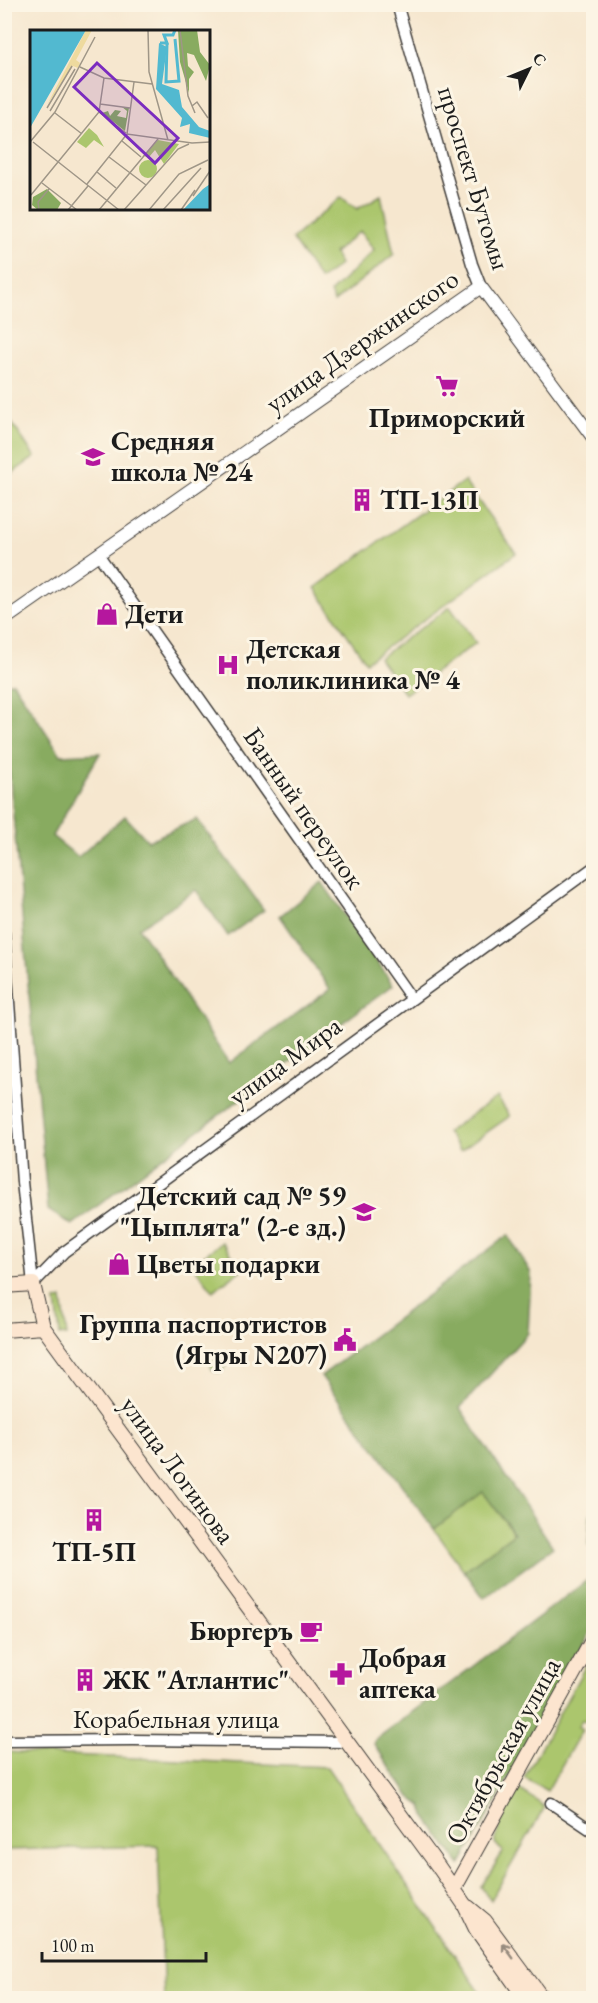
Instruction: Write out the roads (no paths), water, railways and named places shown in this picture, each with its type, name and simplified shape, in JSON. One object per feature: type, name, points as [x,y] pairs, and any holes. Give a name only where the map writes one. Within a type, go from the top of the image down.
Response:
[{"type":"main road","points":[[4,1286],[33,1284]]},
{"type":"main road","name":"улица Логинова","points":[[33,1284],[43,1327],[454,1888],[476,1929],[525,1998]]},
{"type":"main road","points":[[4,1330],[43,1327]]},
{"type":"main road","name":"Октябрьская улица","points":[[454,1888],[594,1636]]},
{"type":"main road","name":"улица Логинова","points":[[464,1904],[485,1921],[542,1998]]},
{"type":"street","name":"проспект Бутомы","points":[[397,4],[472,264],[481,287],[594,439]]},
{"type":"street","name":"улица Дзержинского","points":[[4,620],[481,287]]},
{"type":"street","name":"Банный переулок","points":[[98,554],[411,998]]},
{"type":"street","name":"улица Мира","points":[[33,1284],[64,1252],[594,867]]},
{"type":"street","name":"улица Логинова","points":[[4,933],[22,1182],[33,1284]]},
{"type":"street","name":"Корабельная улица","points":[[4,1741],[347,1742]]},
{"type":"street","points":[[551,1803],[594,1832]]},
{"type":"place","name":"Приморский","points":[[447,386]]},
{"type":"place","name":"Средняя школа № 24","points":[[93,457]]},
{"type":"place","name":"ТП-13П","points":[[362,500]]},
{"type":"place","name":"Дети","points":[[107,614]]},
{"type":"place","name":"Детская поликлиника № 4","points":[[228,665]]},
{"type":"place","name":"Детский сад № 59 \"Цыплята\" (2-е зд.)","points":[[364,1212]]},
{"type":"place","name":"Цветы подарки","points":[[119,1264]]},
{"type":"place","name":"Группа паспортистов (Ягры N207)","points":[[345,1340]]},
{"type":"place","name":"ТП-5П","points":[[94,1520]]},
{"type":"place","name":"Бюргеръ","points":[[311,1631]]},
{"type":"place","name":"Добрая аптека","points":[[341,1674]]},
{"type":"place","name":"ЖК \"Атлантис\"","points":[[85,1680]]}]
